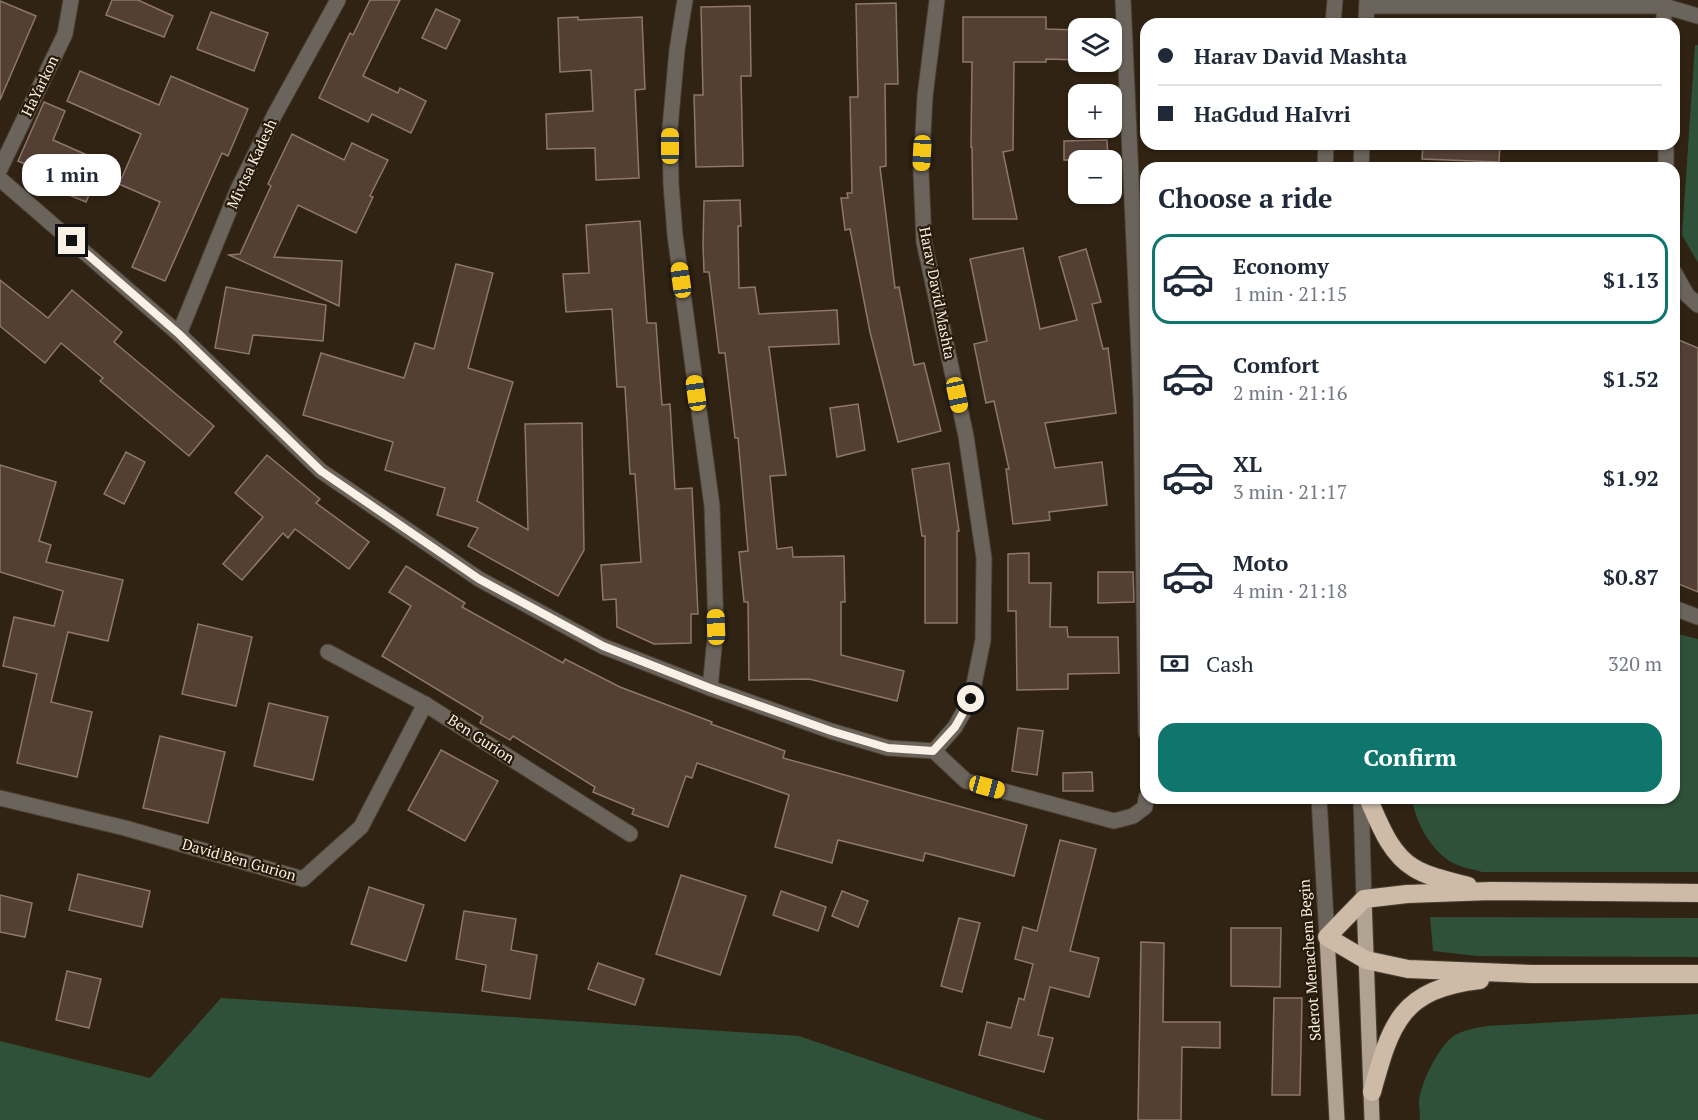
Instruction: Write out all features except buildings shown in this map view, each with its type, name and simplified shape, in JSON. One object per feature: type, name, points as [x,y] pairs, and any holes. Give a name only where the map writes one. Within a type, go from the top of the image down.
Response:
[{"type":"highway","points":[[1371,804],[1389,842],[1415,869],[1435,877],[1491,891]]},
{"type":"highway","points":[[1698,894],[1491,891],[1407,894],[1364,899],[1327,937],[1366,960],[1408,969],[1532,974],[1698,974]]},
{"type":"highway","points":[[1372,1092],[1387,1041],[1400,1017],[1412,1003],[1431,990],[1456,983],[1532,974]]},
{"type":"main road","points":[[1364,899],[1372,1120]]},
{"type":"main road","name":"Sderot Menachem Begin","points":[[1327,937],[1337,1120]]},
{"type":"street","name":"HaYarkon","points":[[0,169],[65,34],[70,0]]},
{"type":"street","name":"Mivtsa Kadesh","points":[[179,334],[238,189],[275,114],[338,0]]},
{"type":"street","points":[[685,0],[677,50],[670,128],[671,184],[675,235],[712,506],[716,627],[710,688]]},
{"type":"street","name":"Harav David Mashta","points":[[933,751],[955,727],[971,699],[983,640],[984,558],[966,436],[924,242],[921,172],[925,96],[937,0]]},
{"type":"street","points":[[1123,0],[1140,340]]},
{"type":"street","points":[[1334,18],[1335,0]]},
{"type":"street","points":[[1366,18],[1367,3],[1664,3],[1698,16]]},
{"type":"street","points":[[0,179],[179,334],[321,471],[479,579],[603,646],[710,688],[831,731],[888,748],[933,751],[966,781],[1114,821],[1133,816],[1145,807],[1145,804]]},
{"type":"street","points":[[1680,283],[1687,296],[1698,305]]},
{"type":"street","points":[[1680,610],[1698,617]]},
{"type":"street","name":"Ben Gurion","points":[[328,652],[426,704],[630,834]]},
{"type":"street","name":"David Ben Gurion","points":[[0,798],[125,828],[303,879],[361,827],[426,704]]},
{"type":"street","name":"Sderot Menachem Begin","points":[[1319,804],[1327,937]]},
{"type":"street","points":[[1360,804],[1364,899]]},
{"type":"green space","points":[[1695,45],[1698,45],[1698,263],[1682,235]]},
{"type":"green space","points":[[1680,634],[1698,639],[1698,872],[1482,872],[1461,867],[1439,852],[1421,827],[1413,804],[1680,804]]},
{"type":"green space","points":[[1430,917],[1698,918],[1698,957],[1477,956],[1433,951]]},
{"type":"green space","points":[[221,998],[799,1036],[1045,1120],[0,1120],[0,1041],[150,1078]]},
{"type":"green space","points":[[1698,1014],[1698,1120],[1420,1120],[1420,1094],[1430,1067],[1446,1043],[1464,1031],[1487,1026]]},
{"type":"route","points":[[72,241],[179,334],[321,471],[479,579],[603,646],[710,688],[831,731],[888,748],[933,751],[955,727],[971,699]]}]
